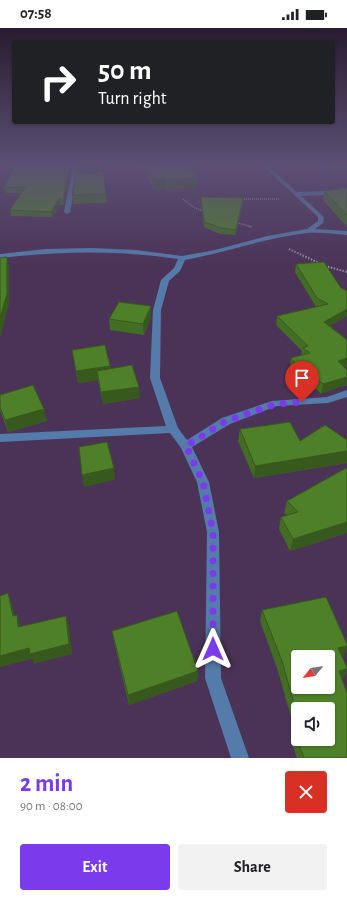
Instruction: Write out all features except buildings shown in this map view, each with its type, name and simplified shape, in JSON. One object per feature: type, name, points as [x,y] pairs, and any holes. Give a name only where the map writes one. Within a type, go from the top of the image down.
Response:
[{"type":"street","points":[[67,212],[69,199]]},
{"type":"street","points":[[301,199],[321,217],[321,222],[309,231]]},
{"type":"street","points":[[0,256],[80,248],[146,251],[182,258],[216,252],[271,237],[309,231],[346,233],[347,242]]},
{"type":"street","points":[[182,258],[176,269],[165,280],[157,310],[155,378],[173,429],[186,446],[203,482],[213,532],[213,678],[240,758]]},
{"type":"street","points":[[186,446],[226,421],[276,404],[328,400],[347,393]]},
{"type":"street","points":[[0,438],[173,429]]},
{"type":"path","points":[[183,199],[195,208],[209,213]]},
{"type":"path","points":[[230,221],[255,228],[324,266],[347,272]]},
{"type":"route","points":[[213,649],[213,532],[203,482],[186,446],[226,421],[276,404],[302,402]]}]
